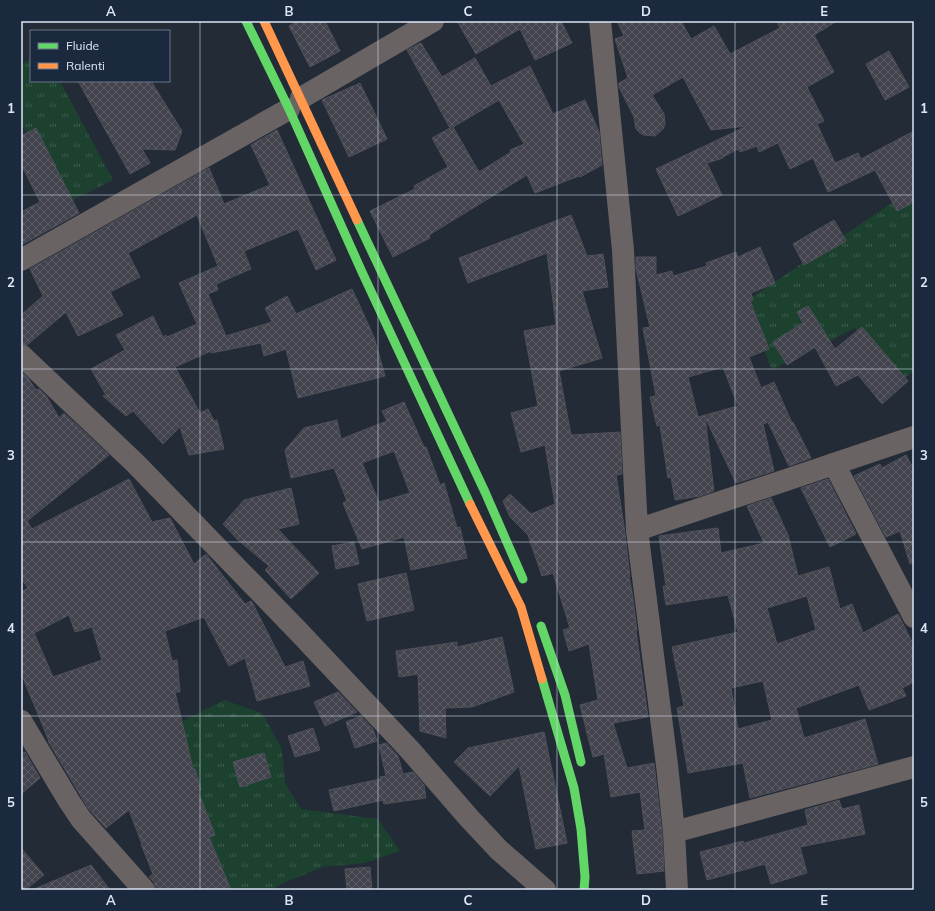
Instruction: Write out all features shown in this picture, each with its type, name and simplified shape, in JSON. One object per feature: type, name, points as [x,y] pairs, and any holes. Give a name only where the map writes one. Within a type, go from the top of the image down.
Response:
[{"type":"street","points":[[246,21],[295,103],[376,263],[485,492],[527,588]]},
{"type":"street","points":[[264,21],[362,272],[461,486],[521,607],[574,788],[581,829],[585,877],[584,890]]},
{"type":"street","points":[[21,260],[295,103],[433,21]]},
{"type":"street","points":[[600,21],[623,250],[637,530],[674,832],[677,890]]},
{"type":"street","points":[[21,354],[135,463],[297,630],[410,750],[499,850],[545,890]]},
{"type":"street","points":[[637,530],[914,437]]},
{"type":"street","points":[[834,464],[914,616]]},
{"type":"street","points":[[538,616],[565,696],[583,770]]},
{"type":"street","points":[[21,721],[81,819],[144,890]]},
{"type":"street","points":[[674,832],[914,768]]},
{"type":"green space","points":[[30,60],[30,82],[61,82],[113,180],[63,205],[21,122],[21,64]]},
{"type":"green space","points":[[914,188],[914,371],[896,384],[855,328],[772,370],[745,302]]},
{"type":"green space","points":[[224,700],[262,713],[282,749],[285,783],[301,809],[378,819],[400,851],[365,863],[323,867],[283,883],[272,890],[214,890],[181,722]]},
{"type":"building","points":[[298,21],[325,21],[340,51],[310,67],[289,26]]},
{"type":"building","points":[[457,21],[561,21],[572,43],[535,60],[520,29],[476,54]]},
{"type":"building","points":[[617,21],[681,21],[691,39],[714,26],[730,54],[780,28],[777,21],[837,21],[814,35],[834,72],[807,87],[824,121],[817,124],[835,163],[858,153],[861,159],[914,131],[914,202],[897,211],[875,170],[828,192],[813,158],[790,169],[778,143],[759,152],[757,146],[740,152],[738,149],[723,158],[707,163],[722,195],[678,216],[656,169],[747,126],[711,130],[683,77],[652,95],[664,114],[665,124],[663,129],[655,136],[640,133],[636,129],[634,117],[619,87],[619,83],[628,78],[615,39],[624,36]]},
{"type":"building","points":[[421,43],[442,77],[475,58],[491,86],[530,66],[553,114],[585,100],[599,132],[602,165],[580,177],[579,176],[535,193],[527,175],[429,235],[430,238],[393,257],[370,211],[415,189],[414,186],[448,167],[432,138],[450,128],[407,50]],"holes":[[[499,100],[524,144],[510,150],[511,152],[479,172],[453,127]]]},
{"type":"building","points":[[889,51],[909,87],[885,100],[866,64]]},
{"type":"building","points":[[79,82],[152,82],[182,131],[175,150],[142,149],[150,163],[130,174]]},
{"type":"building","points":[[360,83],[387,139],[349,157],[322,100]]},
{"type":"building","points":[[36,128],[79,213],[21,245],[21,212],[40,202],[21,164],[21,136]]},
{"type":"building","points":[[277,130],[336,260],[316,270],[298,229],[244,251],[251,269],[216,284],[218,290],[208,294],[226,336],[272,322],[265,308],[287,296],[296,314],[352,289],[374,337],[385,376],[298,398],[286,349],[264,356],[261,343],[211,353],[211,351],[175,367],[200,413],[208,409],[214,421],[217,420],[224,449],[189,455],[180,427],[163,444],[133,411],[126,416],[103,396],[106,395],[91,369],[125,350],[116,335],[153,316],[163,337],[166,335],[167,337],[197,324],[179,283],[218,266],[197,215],[128,253],[140,277],[110,292],[123,315],[78,336],[66,312],[27,345],[21,343],[21,315],[43,296],[30,269],[209,168],[224,204],[270,185],[251,145]]},
{"type":"building","points":[[571,215],[587,256],[603,254],[608,287],[582,291],[602,358],[559,371],[571,435],[620,432],[622,474],[616,475],[624,526],[629,577],[648,717],[613,723],[627,768],[654,763],[662,833],[664,871],[637,874],[632,831],[645,830],[640,792],[611,797],[604,754],[593,757],[580,705],[598,700],[589,644],[569,651],[563,630],[570,628],[553,573],[542,576],[528,535],[510,517],[503,501],[510,494],[531,514],[555,504],[545,445],[521,452],[511,413],[538,406],[524,331],[556,325],[547,253],[468,283],[459,258]]},
{"type":"building","points":[[834,220],[846,241],[804,265],[793,244]]},
{"type":"building","points":[[760,247],[775,283],[751,293],[753,300],[750,301],[769,349],[749,357],[761,388],[774,382],[792,423],[793,422],[811,458],[789,466],[768,422],[763,424],[774,471],[736,483],[705,417],[714,491],[700,496],[675,500],[671,477],[668,478],[660,425],[657,426],[650,397],[656,396],[643,328],[650,327],[636,269],[636,257],[656,257],[656,275],[672,271],[673,276],[707,266],[706,263],[736,252],[738,257]],"holes":[[[723,367],[738,406],[698,417],[688,377]]]},
{"type":"building","points":[[808,306],[835,349],[862,327],[908,381],[882,404],[858,375],[836,386],[815,347],[787,365],[773,342],[803,323],[797,312]]},
{"type":"building","points":[[21,372],[28,378],[36,390],[39,389],[47,397],[59,418],[64,413],[109,455],[27,521],[32,529],[129,479],[152,522],[170,518],[194,564],[206,554],[245,604],[251,601],[252,602],[285,667],[303,661],[310,686],[257,701],[245,658],[229,666],[204,617],[165,631],[172,661],[177,660],[180,692],[175,692],[193,769],[195,769],[201,790],[198,791],[215,835],[209,837],[231,890],[156,890],[154,882],[149,877],[153,874],[129,810],[106,828],[88,808],[48,741],[21,673],[21,592],[28,588],[21,578]],"holes":[[[69,615],[75,632],[92,627],[102,660],[53,677],[34,633]]]},
{"type":"building","points":[[404,402],[424,447],[426,447],[440,485],[444,483],[457,528],[460,527],[467,558],[411,570],[404,537],[362,549],[343,503],[347,501],[334,468],[291,478],[285,450],[304,428],[337,420],[341,439],[387,421],[382,411]],"holes":[[[394,451],[410,493],[379,502],[362,463]]]},
{"type":"building","points":[[906,455],[914,470],[914,563],[910,564],[900,531],[886,537],[854,476],[880,464],[882,468]]},
{"type":"building","points":[[828,479],[856,534],[830,547],[801,488]]},
{"type":"building","points":[[291,488],[299,524],[278,529],[319,573],[291,599],[265,570],[269,566],[238,540],[223,524],[244,500]]},
{"type":"building","points":[[771,498],[788,535],[798,576],[829,567],[840,609],[852,604],[863,633],[898,614],[914,646],[914,682],[902,688],[906,696],[869,710],[859,685],[796,708],[804,738],[865,719],[878,764],[750,798],[743,763],[688,773],[677,708],[684,706],[672,647],[738,632],[728,595],[666,605],[663,586],[666,586],[659,536],[718,528],[721,553],[764,543],[747,506]],"holes":[[[807,596],[816,630],[777,644],[767,608]],[[763,681],[772,720],[738,729],[731,688]]]},
{"type":"building","points":[[354,542],[359,564],[336,569],[332,546]]},
{"type":"building","points":[[406,573],[414,610],[367,621],[358,584]]},
{"type":"building","points":[[502,637],[514,692],[472,707],[445,708],[446,738],[420,731],[418,674],[399,677],[396,651],[457,642],[457,647]]},
{"type":"building","points":[[338,692],[357,712],[325,726],[314,702]]},
{"type":"building","points":[[361,716],[373,729],[377,741],[355,748],[346,722]]},
{"type":"building","points":[[313,728],[320,750],[295,757],[288,736]]},
{"type":"building","points":[[544,732],[567,843],[536,849],[519,766],[490,796],[454,762],[468,748]]},
{"type":"building","points":[[386,743],[398,756],[403,774],[413,772],[424,785],[426,798],[384,804],[383,800],[334,811],[329,790],[380,779],[380,777],[386,776],[379,745]]},
{"type":"building","points":[[25,752],[40,778],[21,794],[21,754]]},
{"type":"building","points":[[264,753],[271,777],[240,787],[233,762]]},
{"type":"building","points":[[839,800],[842,809],[859,805],[865,834],[800,847],[807,873],[771,884],[765,864],[707,880],[700,852],[743,841],[744,843],[808,825],[805,810]]},
{"type":"building","points":[[21,848],[44,875],[25,890],[21,890]]},
{"type":"building","points":[[91,865],[110,890],[32,890]]},
{"type":"building","points":[[370,867],[372,890],[347,890],[345,869]]},
{"type":"traffic: fast","points":[[246,21],[289,109],[362,272],[470,504]]},
{"type":"traffic: fast","points":[[357,220],[485,492],[523,579]]},
{"type":"traffic: fast","points":[[541,626],[565,695],[581,762]]},
{"type":"traffic: fast","points":[[542,679],[574,788],[581,829],[585,877],[584,890]]},
{"type":"traffic: slow","points":[[264,21],[357,220]]},
{"type":"traffic: slow","points":[[470,504],[521,607],[542,679]]}]
